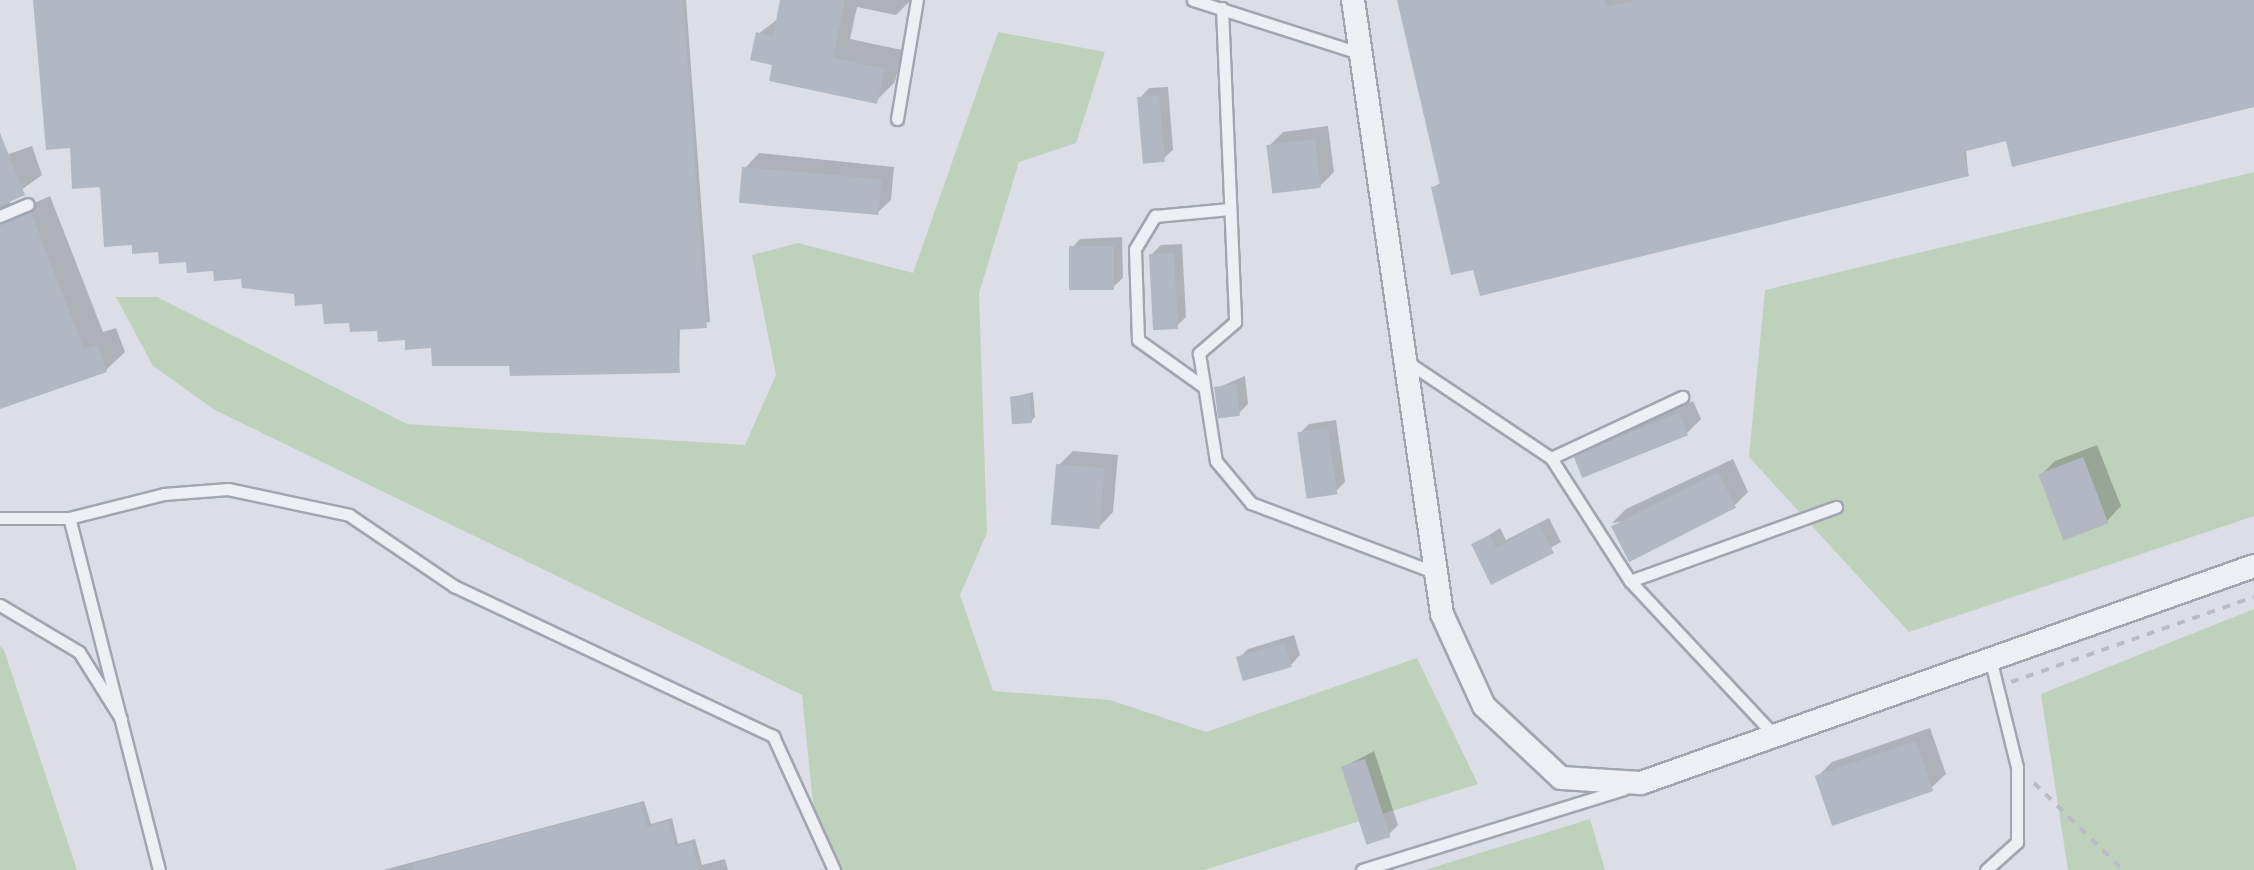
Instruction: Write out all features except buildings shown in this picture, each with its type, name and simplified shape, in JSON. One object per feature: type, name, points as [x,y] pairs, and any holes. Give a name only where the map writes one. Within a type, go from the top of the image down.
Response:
[{"type":"street","points":[[1353,0],[1442,614],[1484,706],[1561,778],[1641,783],[2254,566]]},
{"type":"lane","points":[[896,119],[918,0]]},
{"type":"lane","points":[[1193,0],[1362,54]]},
{"type":"lane","points":[[1222,8],[1234,322],[1198,353],[1216,460],[1251,503],[1436,573]]},
{"type":"lane","points":[[0,216],[28,204]]},
{"type":"lane","points":[[1204,387],[1138,340],[1136,249],[1155,216],[1230,209]]},
{"type":"lane","points":[[1406,361],[1551,458],[1630,580],[1774,735]]},
{"type":"lane","points":[[1551,458],[1682,397]]},
{"type":"lane","points":[[0,518],[69,518],[164,494],[228,489],[350,515],[454,586],[773,736],[834,870]]},
{"type":"lane","points":[[1630,580],[1836,507]]},
{"type":"lane","points":[[69,518],[128,729],[159,870]]},
{"type":"lane","points":[[0,605],[78,652],[128,729]]},
{"type":"lane","points":[[1986,870],[2018,842],[2017,767],[1990,658]]},
{"type":"lane","points":[[1362,870],[1641,783]]},
{"type":"path","points":[[1997,687],[2254,597]]},
{"type":"path","points":[[2017,767],[2123,870]]},
{"type":"green space","points":[[998,32],[1105,52],[1076,143],[1019,162],[979,293],[987,533],[960,595],[993,691],[1110,700],[1206,732],[1417,658],[1478,784],[1204,870],[828,870],[814,813],[802,695],[215,410],[153,366],[116,297],[157,297],[407,424],[745,445],[776,375],[752,255],[798,243],[913,273]]},
{"type":"green space","points":[[2254,172],[2254,516],[1909,632],[1749,457],[1765,290]]},
{"type":"green space","points":[[2254,609],[2254,870],[2068,870],[2041,694]]},
{"type":"green space","points":[[0,646],[4,650],[77,870],[0,870]]},
{"type":"green space","points":[[1590,819],[1605,870],[1425,870]]}]
